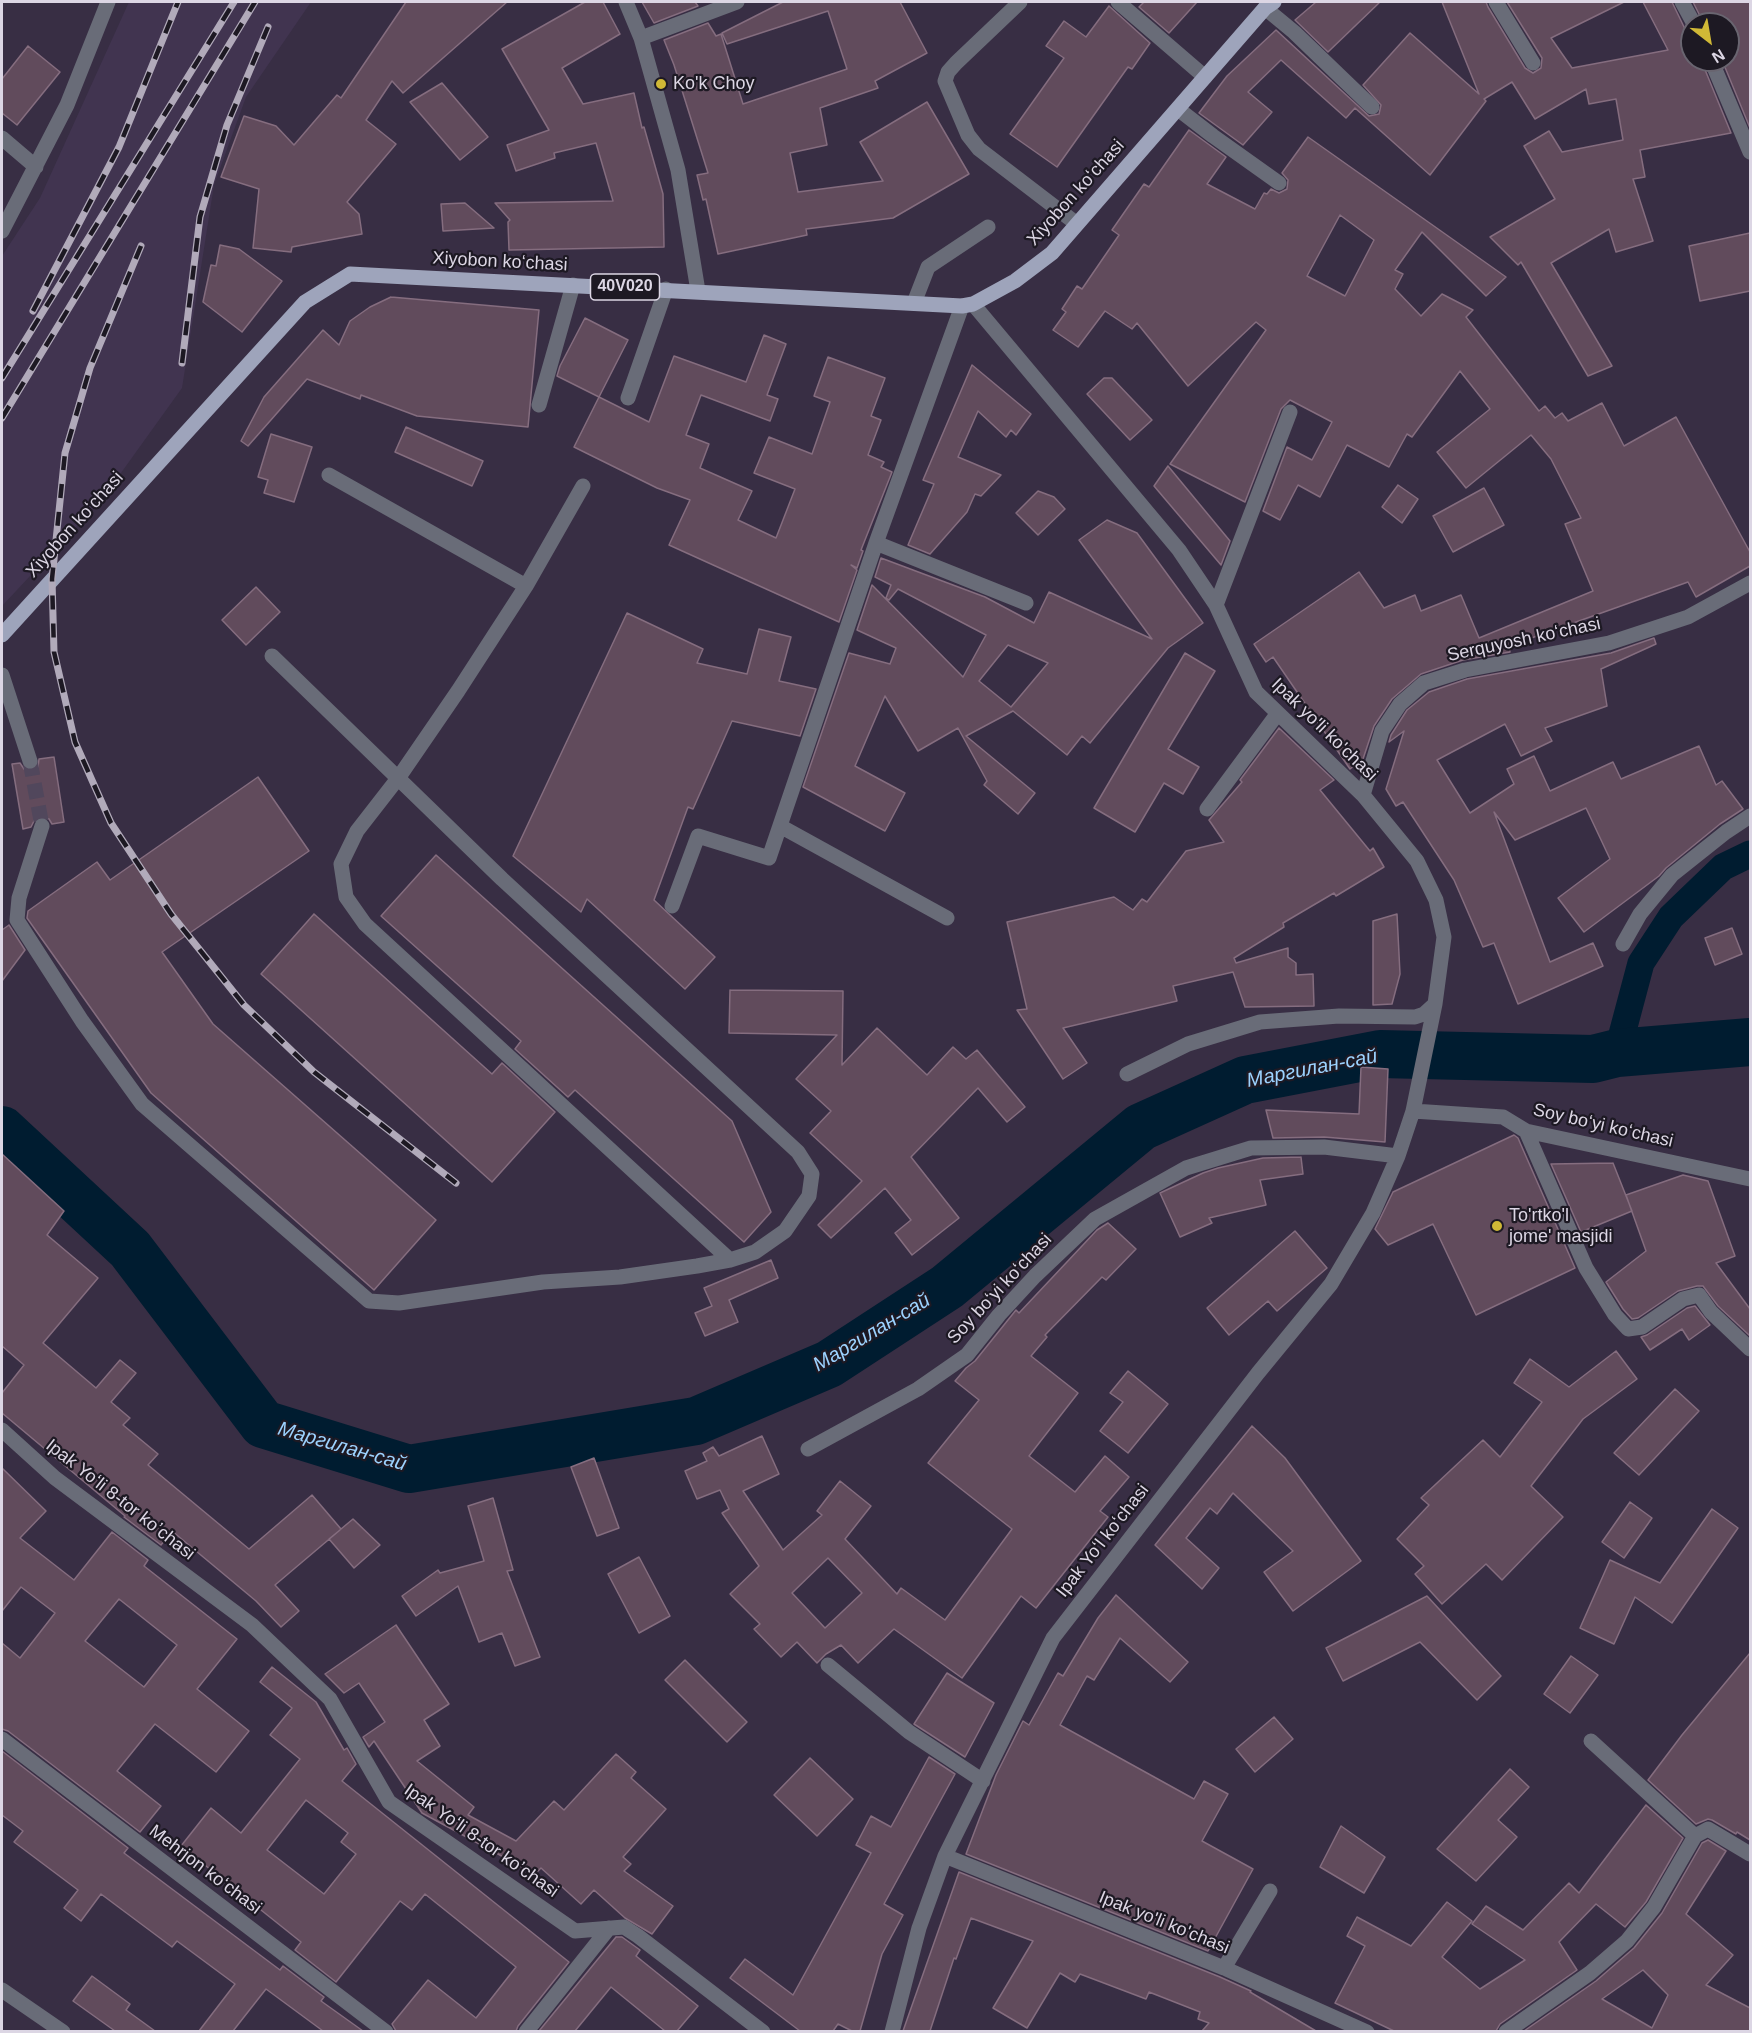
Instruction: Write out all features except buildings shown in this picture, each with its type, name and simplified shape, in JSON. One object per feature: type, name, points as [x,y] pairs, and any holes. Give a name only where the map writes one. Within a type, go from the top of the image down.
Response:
[{"type":"main road","name":"Xiyobon koʻchasi","points":[[2,635],[304,302],[351,274],[967,305],[1015,281],[1052,253],[1269,5]]},
{"type":"street","points":[[2,231],[67,105],[108,2]]},
{"type":"street","points":[[626,2],[641,39],[678,170],[698,291]]},
{"type":"street","points":[[641,39],[737,2]]},
{"type":"street","points":[[1020,2],[956,63],[948,72],[945,81],[969,135],[979,149],[1077,224]]},
{"type":"street","points":[[1118,2],[1205,77]]},
{"type":"street","points":[[1496,2],[1533,63]]},
{"type":"street","points":[[1269,5],[1372,107]]},
{"type":"street","points":[[1717,72],[1750,152]]},
{"type":"street","points":[[1178,109],[1279,183]]},
{"type":"street","points":[[4,146],[36,167]]},
{"type":"street","points":[[914,303],[928,267],[988,227]]},
{"type":"street","points":[[539,405],[573,285]]},
{"type":"street","points":[[628,398],[666,289]]},
{"type":"street","points":[[672,906],[698,836],[769,858],[876,543],[967,305]]},
{"type":"street","name":"Ipak yo'li ko'chasi","points":[[967,305],[1179,550],[1216,605],[1256,692],[1364,795],[1417,861],[1436,900],[1444,937],[1435,1004],[1420,1075]]},
{"type":"street","points":[[1216,605],[1290,412]]},
{"type":"street","points":[[328,475],[526,586]]},
{"type":"street","points":[[583,486],[526,586],[399,777],[357,831],[341,864],[346,897],[365,924],[730,1260]]},
{"type":"street","points":[[876,543],[1026,603]]},
{"type":"street","name":"Serquyosh koʻchasi","points":[[1364,795],[1382,731],[1400,704],[1424,683],[1465,670],[1610,643],[1688,617],[1750,584]]},
{"type":"street","points":[[42,826],[19,898],[18,920],[82,1021],[142,1104],[369,1301],[399,1303],[543,1282],[620,1277],[730,1260],[755,1252],[785,1230],[809,1196],[812,1174],[798,1152],[502,879],[272,656]]},
{"type":"street","points":[[2,675],[30,761]]},
{"type":"street","points":[[1207,809],[1278,713]]},
{"type":"street","points":[[1623,944],[1640,914],[1672,875],[1750,816]]},
{"type":"street","points":[[780,826],[947,918]]},
{"type":"street","points":[[1127,1074],[1188,1044],[1260,1022],[1340,1016],[1415,1017],[1424,1014],[1435,1004]]},
{"type":"street","name":"Ipak Yoʻl koʻchasi","points":[[891,2031],[919,1928],[945,1856],[1053,1638],[1258,1373],[1331,1284],[1373,1213],[1398,1156],[1413,1111],[1420,1075]]},
{"type":"street","name":"Soy boʻyi koʻchasi","points":[[1413,1111],[1503,1117],[1526,1131],[1750,1179]]},
{"type":"street","points":[[1526,1131],[1586,1268],[1615,1315],[1628,1329],[1642,1327],[1683,1299],[1699,1295],[1711,1312],[1750,1349]]},
{"type":"street","name":"Soy boʻyi koʻchasi","points":[[808,1449],[918,1389],[967,1355],[1035,1275],[1095,1219],[1186,1168],[1251,1148],[1324,1148],[1398,1156]]},
{"type":"street","name":"Ipak Yoʻli 8-tor koʼchasi","points":[[2,1430],[55,1478],[252,1624],[330,1698],[389,1802],[574,1931],[624,1927],[764,2031]]},
{"type":"street","points":[[828,1665],[909,1732],[983,1781]]},
{"type":"street","name":"Mehrjon koʻchasi","points":[[2,1739],[386,2031]]},
{"type":"street","points":[[1591,1741],[1695,1836]]},
{"type":"street","points":[[1506,2031],[1590,1973],[1627,1941],[1654,1907],[1695,1836],[1708,1829],[1750,1854]]},
{"type":"street","name":"Ipak yo'li ko'chasi","points":[[945,1856],[1224,1968],[1356,2029]]},
{"type":"street","points":[[1224,1968],[1270,1891]]},
{"type":"street","points":[[526,2031],[609,1928]]},
{"type":"street","points":[[2,1990],[63,2031]]},
{"type":"shaded area","points":[[129,2],[311,2],[246,97],[214,185],[182,388],[103,498],[2,606],[2,256],[40,198]]},
{"type":"waterway","points":[[1617,1053],[1641,963],[1671,917],[1723,867],[1750,854]]},
{"type":"waterway","name":"Маргилан-сай","points":[[2,1130],[130,1249],[263,1424],[409,1469],[696,1421],[829,1364],[947,1287],[1141,1127],[1245,1080],[1380,1054],[1593,1059],[1617,1053],[1750,1042]]},
{"type":"tunnel","points":[[30,761],[42,826]]},
{"type":"railway","points":[[33,311],[119,147],[178,2]]},
{"type":"railway","points":[[2,378],[234,2]]},
{"type":"railway","points":[[2,418],[255,2]]},
{"type":"railway","points":[[182,363],[200,217],[227,125],[268,27]]},
{"type":"railway","points":[[141,246],[90,368],[65,453],[52,579],[54,652],[75,742],[111,823],[171,914],[244,1005],[314,1072],[456,1183]]},
{"type":"place","name":"Ko'k Choy","points":[[661,84]]},
{"type":"place","name":"To'rtko'l jome' masjidi","points":[[1497,1226]]}]
